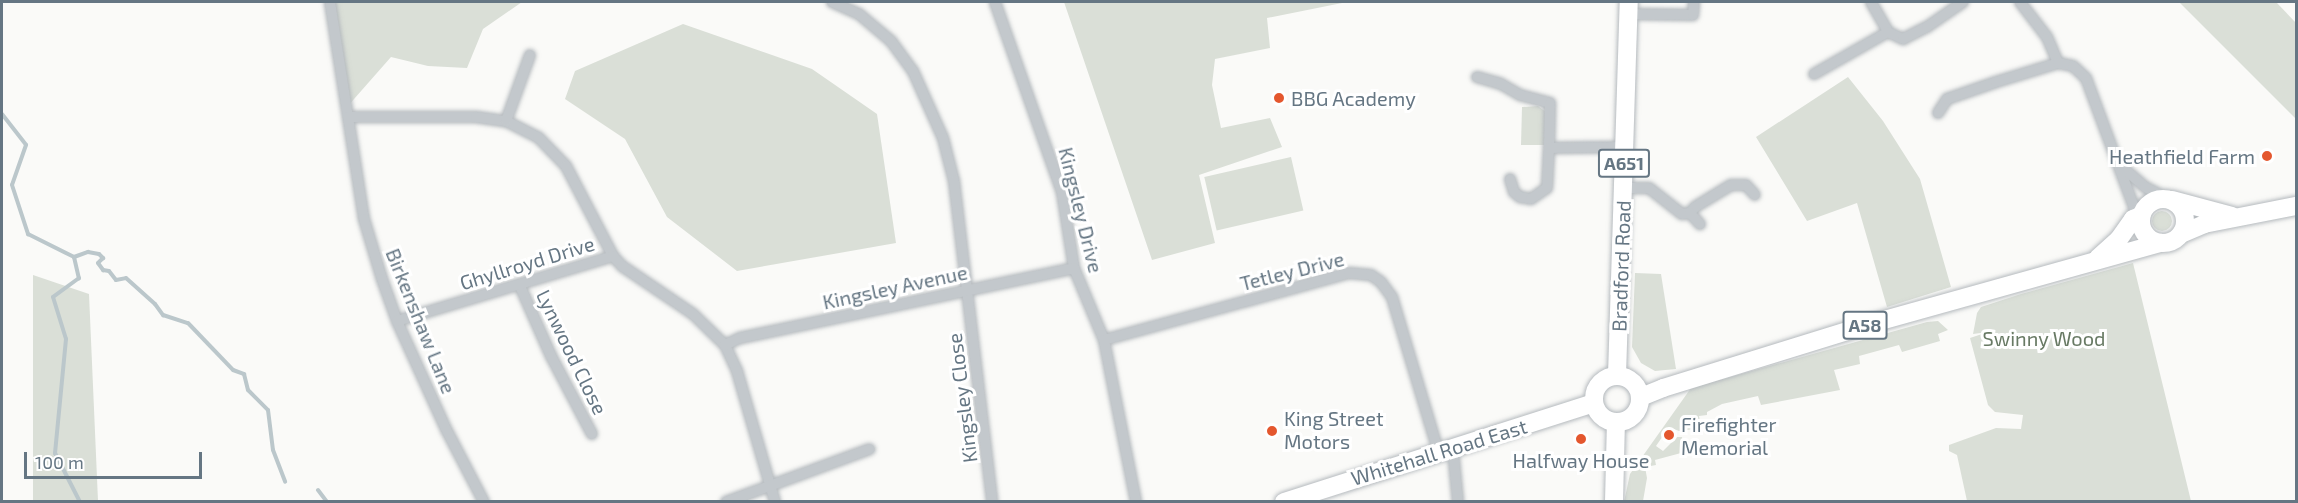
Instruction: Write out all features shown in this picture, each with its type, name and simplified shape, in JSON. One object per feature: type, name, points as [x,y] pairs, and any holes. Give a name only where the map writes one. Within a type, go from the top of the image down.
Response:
[{"type":"main road","name":"Bradford Road","points":[[1617,375],[1629,8]]},
{"type":"main road","name":"A58","points":[[2092,263],[2120,239],[2133,219],[2141,216],[2148,203],[2162,198],[2237,217]]},
{"type":"main road","points":[[2170,200],[2184,214],[2184,228],[2181,234]]},
{"type":"main road","name":"A58","points":[[1641,398],[1674,385],[1870,324],[2175,239],[2204,224],[2296,206]]},
{"type":"main road","points":[[2141,216],[2143,231],[2154,241],[2161,243]]},
{"type":"main road","points":[[1617,375],[1634,382],[1641,398],[1639,408],[1631,418],[1616,422],[1602,417],[1594,403],[1594,392],[1601,382],[1617,375]]},
{"type":"main road","name":"Whitehall Road East","points":[[1284,501],[1446,452],[1486,436],[1594,403]]},
{"type":"main road","points":[[1614,501],[1616,422]]},
{"type":"street","name":"Birkenshaw Lane","points":[[330,2],[364,219],[397,321],[447,431],[484,501]]},
{"type":"street","name":"Kingsley Close","points":[[832,2],[859,14],[891,41],[913,71],[943,138],[954,181],[992,501]]},
{"type":"street","name":"Kingsley Drive","points":[[995,2],[1062,192],[1074,268],[1104,340],[1136,501]]},
{"type":"street","name":"Bradford Road","points":[[1629,8],[1693,15],[1694,2]]},
{"type":"street","points":[[1871,2],[1888,32],[1903,39],[1927,27],[1963,2]]},
{"type":"street","points":[[2020,2],[2048,37],[2058,63]]},
{"type":"street","points":[[1814,74],[1888,32]]},
{"type":"street","points":[[506,121],[530,55]]},
{"type":"street","points":[[1938,113],[1947,99],[2058,63],[2073,66],[2086,78],[2135,210],[2141,216]]},
{"type":"street","points":[[1477,77],[1493,81],[1520,95],[1550,103],[1547,188],[1531,199],[1520,197],[1514,192],[1510,179]]},
{"type":"street","points":[[348,117],[476,117],[506,121],[538,137],[566,166],[613,256]]},
{"type":"street","points":[[1549,148],[1624,147]]},
{"type":"street","points":[[2119,164],[2145,188],[2170,200]]},
{"type":"street","points":[[1624,188],[1649,188],[1682,214],[1690,213],[1695,207],[1731,185],[1746,185],[1755,195]]},
{"type":"street","points":[[1690,213],[1700,224]]},
{"type":"street","name":"Ghyllroyd Drive","points":[[397,321],[520,286],[613,256],[622,266],[693,314],[725,345],[736,371],[768,484],[775,501]]},
{"type":"street","name":"Kingsley Avenue","points":[[725,345],[740,338],[1074,268]]},
{"type":"street","name":"Tetley Drive","points":[[1104,340],[1349,273],[1371,276],[1381,282],[1392,297],[1446,452],[1458,501]]},
{"type":"street","name":"Lynwood Close","points":[[520,286],[551,356],[592,434]]},
{"type":"street","points":[[726,501],[870,449]]},
{"type":"green space","points":[[332,2],[522,2],[483,29],[467,68],[428,66],[391,57],[347,107]]},
{"type":"green space","points":[[1064,2],[1347,2],[1267,18],[1270,48],[1215,59],[1212,85],[1221,128],[1270,118],[1282,147],[1199,175],[1215,243],[1152,260]]},
{"type":"green space","points":[[2179,2],[2276,2],[2296,23],[2296,119]]},
{"type":"green space","points":[[683,24],[812,69],[877,114],[896,243],[737,271],[667,217],[625,139],[565,99],[575,71]]},
{"type":"green space","points":[[1848,77],[1883,121],[1920,179],[1951,287],[1887,307],[1857,203],[1807,221],[1756,137]]},
{"type":"green space","points":[[1538,106],[1546,112],[1545,145],[1521,145],[1522,107]]},
{"type":"green space","points":[[1291,157],[1303,211],[1217,231],[1204,177]]},
{"type":"green space","points":[[2162,211],[2169,214],[2172,221],[2169,228],[2162,231],[2155,228],[2152,221],[2155,214]]},
{"type":"green space","name":"Swinny Wood","points":[[2133,263],[2191,501],[1967,501],[1957,455],[1949,451],[1949,445],[1996,428],[2021,429],[2023,415],[1995,412],[1988,405],[1970,338],[1988,332],[1973,334],[1977,313],[1981,307]]},
{"type":"green space","points":[[1635,273],[1661,274],[1676,369],[1655,371],[1641,363],[1632,347]]},
{"type":"green space","points":[[33,275],[89,294],[98,501],[33,501]]},
{"type":"green space","points":[[1938,321],[1948,330],[1938,334],[1940,341],[1902,352],[1899,345],[1859,356],[1860,364],[1834,370],[1840,390],[1761,405],[1758,396],[1722,404],[1707,412],[1707,415],[1699,416],[1700,422],[1694,424],[1694,429],[1679,431],[1669,427],[1656,446],[1663,451],[1677,437],[1682,437],[1685,455],[1681,453],[1655,460],[1656,465],[1645,467],[1647,478],[1643,501],[1624,502],[1630,474],[1691,388],[1927,322]]},
{"type":"waterway","points":[[2,114],[26,145],[12,185],[28,234],[74,257]]},
{"type":"waterway","points":[[74,257],[88,252],[99,254],[103,258],[98,263],[103,270],[109,271],[116,280],[126,278],[155,304],[163,315],[188,323],[233,370],[244,374],[248,390],[268,410],[273,450],[285,482]]},
{"type":"waterway","points":[[74,257],[79,278],[53,297],[66,339],[55,453],[80,502]]},
{"type":"waterway","points":[[318,490],[327,502]]},
{"type":"place","name":"BBG Academy","points":[[1279,98]]},
{"type":"place","name":"Heathfield Farm","points":[[2267,156]]},
{"type":"place","name":"King Street Motors","points":[[1272,431]]},
{"type":"place","name":"Firefighter Memorial","points":[[1669,435]]},
{"type":"place","name":"Halfway House","points":[[1581,439]]}]
